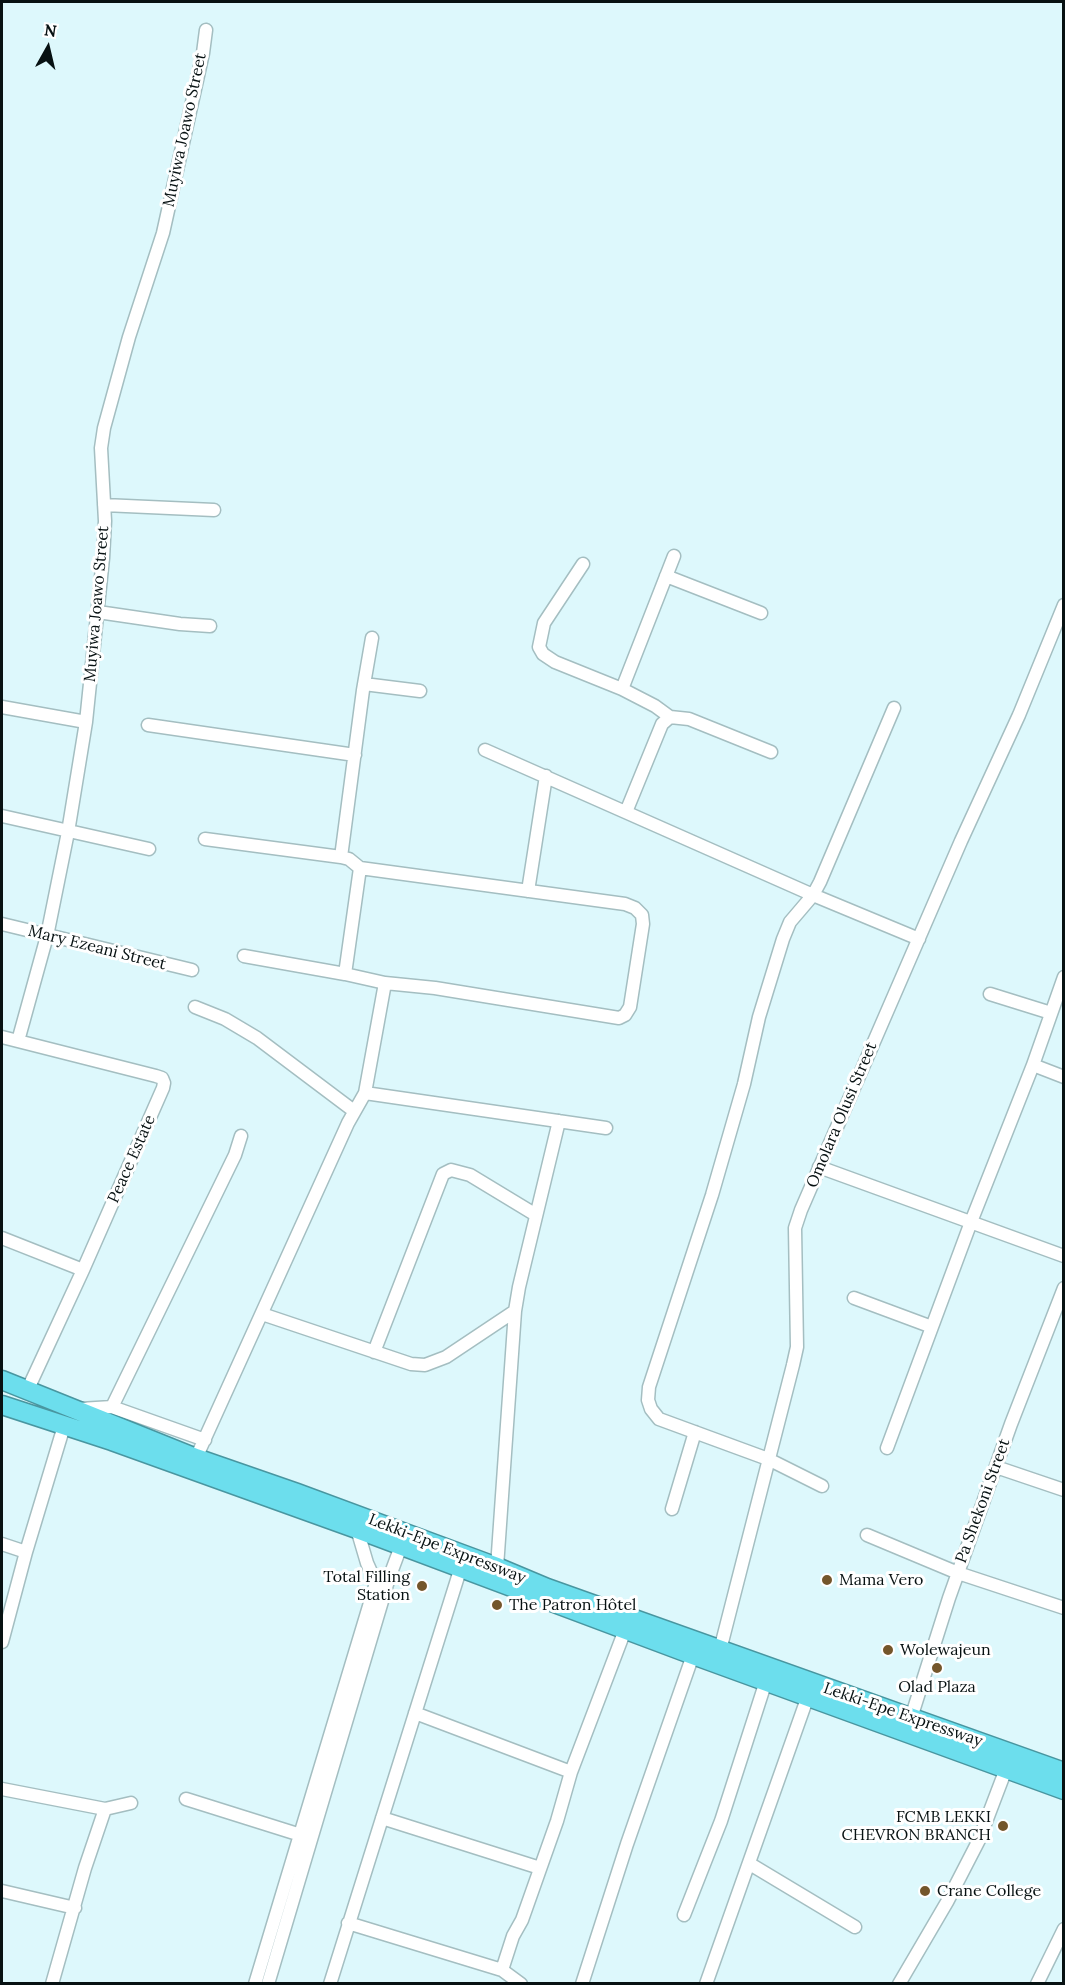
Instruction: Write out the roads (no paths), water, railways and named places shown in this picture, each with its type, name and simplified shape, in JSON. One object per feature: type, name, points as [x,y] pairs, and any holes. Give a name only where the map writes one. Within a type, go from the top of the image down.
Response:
[{"type":"highway","name":"Lekki-Epe Expressway","points":[[2,1380],[27,1391],[68,1418],[693,1656],[1064,1790]]},
{"type":"highway","name":"Lekki-Epe Expressway","points":[[2,1405],[68,1418],[196,1458],[720,1650],[1064,1772]]},
{"type":"street","name":"Muyiwa Joawo Street","points":[[18,1041],[47,936],[68,832],[86,722],[104,558],[101,447],[104,428],[129,338],[163,233],[203,53],[206,30]]},
{"type":"street","points":[[104,505],[214,510]]},
{"type":"street","points":[[622,689],[674,556]]},
{"type":"street","points":[[583,564],[544,623],[539,647],[543,654],[555,662],[622,689],[655,706],[670,717],[689,719],[771,752]]},
{"type":"street","points":[[666,576],[761,614]]},
{"type":"street","name":"Omolara Olusi Street","points":[[720,1650],[797,1347],[795,1228],[819,1167],[1019,715],[1064,605]]},
{"type":"street","points":[[98,612],[210,626]]},
{"type":"street","points":[[341,857],[372,638]]},
{"type":"street","points":[[364,684],[420,691]]},
{"type":"street","points":[[2,707],[86,722]]},
{"type":"street","points":[[822,1486],[768,1459],[659,1419],[651,1409],[648,1400],[649,1387],[712,1195],[744,1084],[759,1017],[783,939],[790,922],[813,895],[894,708]]},
{"type":"street","points":[[626,812],[662,724],[670,717]]},
{"type":"street","points":[[148,725],[355,755]]},
{"type":"street","points":[[485,750],[813,895],[919,939]]},
{"type":"street","points":[[528,891],[546,776]]},
{"type":"street","points":[[2,816],[149,849]]},
{"type":"street","points":[[205,839],[341,857],[360,868],[625,904],[635,908],[642,915],[643,924],[630,1007],[625,1015],[619,1018],[385,982],[244,956]]},
{"type":"street","points":[[345,974],[360,868]]},
{"type":"street","name":"Mary Ezeani Street","points":[[2,924],[192,970]]},
{"type":"street","points":[[887,1448],[971,1222],[1033,1065],[1064,977]]},
{"type":"street","points":[[196,1458],[354,1111],[365,1093],[385,982]]},
{"type":"street","points":[[990,994],[1051,1013]]},
{"type":"street","points":[[195,1007],[225,1019],[257,1038],[354,1111]]},
{"type":"street","name":"Peace Estate","points":[[2,1037],[156,1076],[162,1078],[164,1083],[83,1270],[27,1391]]},
{"type":"street","points":[[1033,1065],[1064,1077]]},
{"type":"street","points":[[365,1093],[606,1128]]},
{"type":"street","points":[[497,1567],[515,1311],[559,1121]]},
{"type":"street","points":[[112,1407],[235,1155],[241,1136]]},
{"type":"street","points":[[819,1167],[1064,1256]]},
{"type":"street","points":[[374,1352],[442,1174],[451,1170],[470,1175],[536,1215]]},
{"type":"street","points":[[2,1238],[83,1270]]},
{"type":"street","name":"Pa Shekoni Street","points":[[911,1718],[958,1573],[1064,1287]]},
{"type":"street","points":[[854,1298],[932,1327]]},
{"type":"street","points":[[262,1314],[411,1364],[425,1365],[446,1357],[515,1311]]},
{"type":"street","points":[[2,1642],[26,1552],[68,1418],[112,1407],[205,1440]]},
{"type":"street","points":[[672,1509],[695,1432]]},
{"type":"street","points":[[996,1467],[1064,1490]]},
{"type":"street","points":[[267,1983],[305,1837],[363,1644],[376,1583],[374,1573],[367,1563],[357,1529]]},
{"type":"street","points":[[867,1535],[958,1573],[1064,1608]]},
{"type":"street","points":[[2,1544],[26,1552]]},
{"type":"street","points":[[363,1644],[401,1546]]},
{"type":"street","points":[[330,1983],[461,1567]]},
{"type":"street","points":[[502,1970],[557,1821],[571,1772],[626,1630]]},
{"type":"street","points":[[582,1983],[627,1844],[693,1656]]},
{"type":"street","points":[[684,1914],[721,1821],[766,1681]]},
{"type":"street","points":[[706,1983],[808,1696]]},
{"type":"street","points":[[415,1713],[571,1772]]},
{"type":"street","points":[[899,1983],[947,1902],[979,1840],[1006,1769]]},
{"type":"street","points":[[2,1789],[105,1809],[130,1803]]},
{"type":"street","points":[[186,1799],[305,1837]]},
{"type":"street","points":[[52,1983],[85,1868],[105,1809]]},
{"type":"street","points":[[382,1818],[540,1868]]},
{"type":"street","points":[[255,1983],[305,1837]]},
{"type":"street","points":[[750,1864],[855,1927]]},
{"type":"street","points":[[2,1891],[75,1908]]},
{"type":"street","points":[[348,1923],[502,1970],[521,1983]]},
{"type":"street","points":[[1037,1983],[1064,1929]]},
{"type":"place","name":"Mama Vero","points":[[827,1580]]},
{"type":"place","name":"Total Filling Station","points":[[422,1586]]},
{"type":"place","name":"The Patron Hôtel","points":[[497,1605]]},
{"type":"place","name":"Wolewajeun","points":[[888,1650]]},
{"type":"place","name":"Olad Plaza","points":[[937,1668]]},
{"type":"place","name":"FCMB LEKKI CHEVRON BRANCH","points":[[1003,1826]]},
{"type":"place","name":"Crane College","points":[[925,1891]]}]
